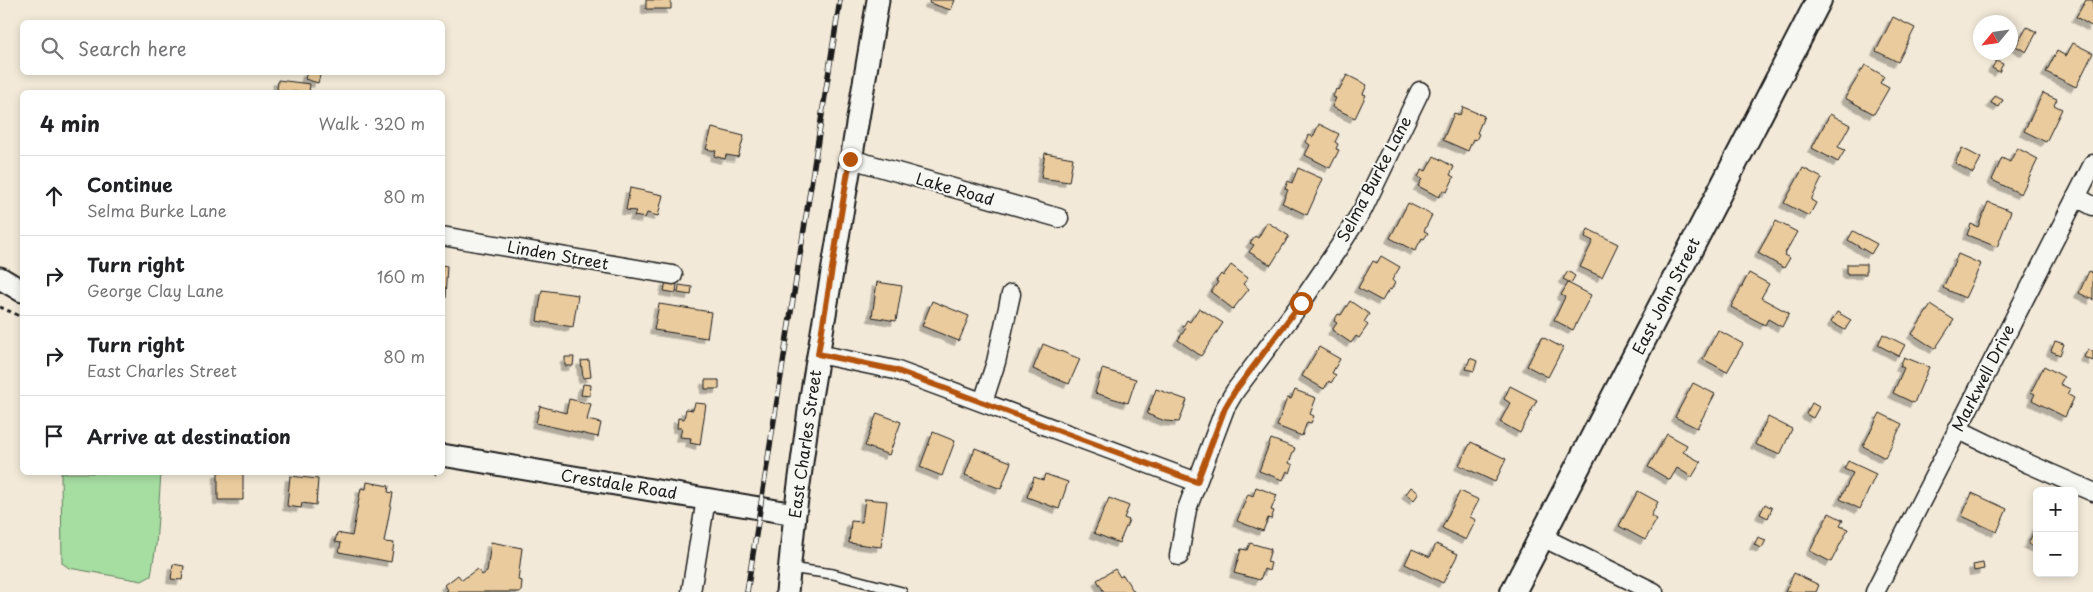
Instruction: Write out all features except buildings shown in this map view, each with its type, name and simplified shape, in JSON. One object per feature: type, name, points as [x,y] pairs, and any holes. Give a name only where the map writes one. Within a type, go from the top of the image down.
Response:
[{"type":"main road","name":"East John Street","points":[[1514,592],[1819,0]]},
{"type":"street","name":"East Charles Street","points":[[787,592],[794,514],[818,354],[878,0]]},
{"type":"street","name":"Selma Burke Lane","points":[[1178,556],[1187,509],[1225,408],[1235,391],[1301,303],[1362,211],[1420,91]]},
{"type":"street","name":"Lake Road","points":[[850,159],[1060,218]]},
{"type":"street","name":"Markwell Drive","points":[[1875,592],[2093,164]]},
{"type":"street","points":[[2076,198],[2093,206]]},
{"type":"street","name":"Linden Street","points":[[445,237],[673,275]]},
{"type":"street","points":[[0,278],[20,290]]},
{"type":"street","points":[[983,402],[996,362],[1012,294]]},
{"type":"street","points":[[818,354],[895,370],[1197,482]]},
{"type":"street","points":[[1957,429],[2093,492]]},
{"type":"street","name":"Crestdale Road","points":[[445,456],[794,514]]},
{"type":"street","points":[[691,592],[706,499]]},
{"type":"street","points":[[1542,537],[1654,592]]},
{"type":"lane","points":[[789,568],[832,574],[902,592]]},
{"type":"path","points":[[0,307],[20,317]]},
{"type":"green space","points":[[61,475],[161,475],[156,545],[151,576],[142,581],[69,568],[62,563]]},
{"type":"railway","points":[[747,592],[840,0]]},
{"type":"route","points":[[850,159],[818,354],[895,370],[1197,482],[1225,408],[1235,391],[1301,303]]}]
